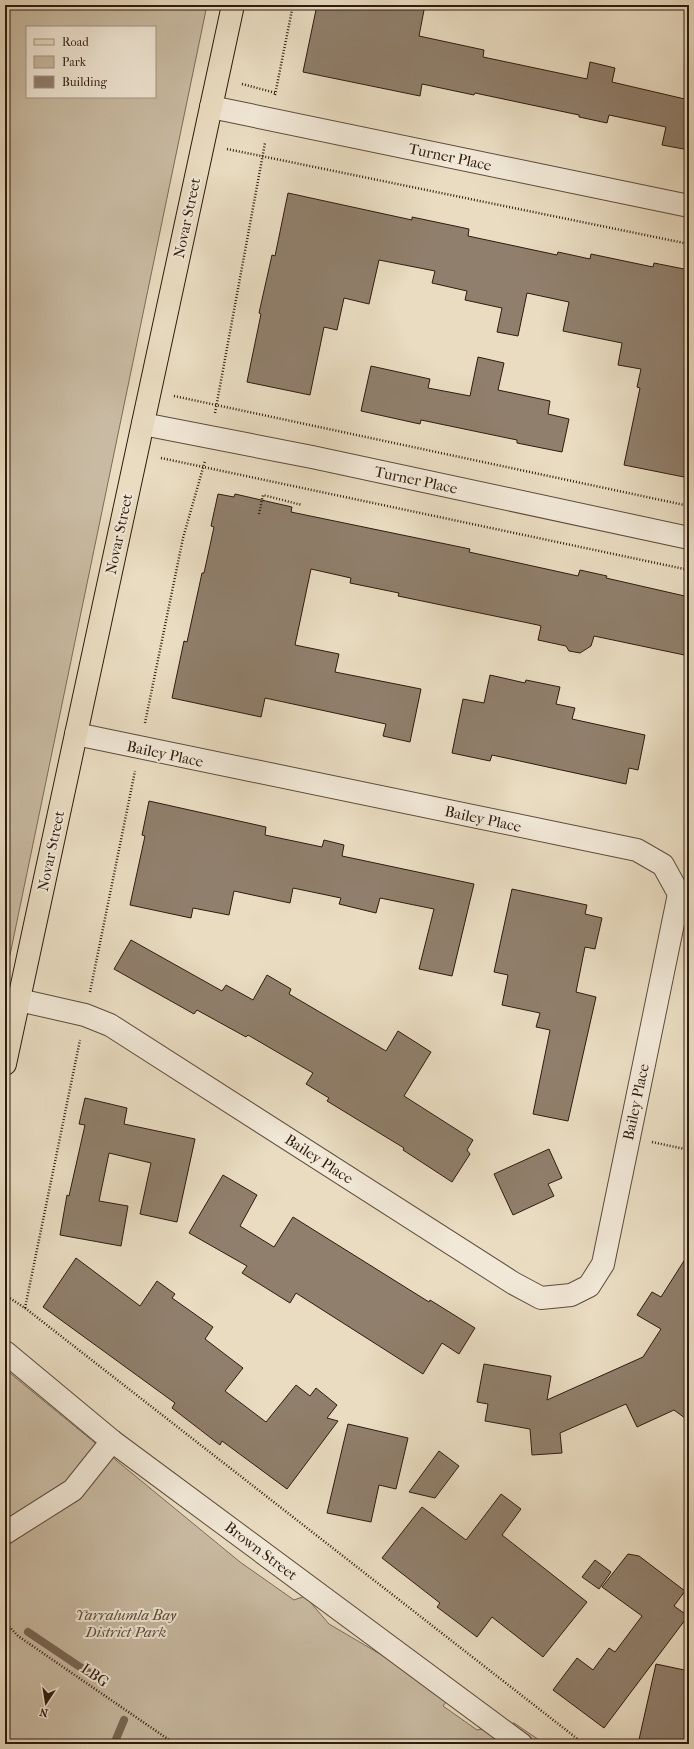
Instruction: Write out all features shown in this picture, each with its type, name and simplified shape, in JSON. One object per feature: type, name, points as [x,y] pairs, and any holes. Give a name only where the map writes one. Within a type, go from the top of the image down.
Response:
[{"type":"main road","name":"Novar Street","points":[[5,1064],[233,5]]},
{"type":"street","name":"Turner Place","points":[[211,107],[689,206]]},
{"type":"street","name":"Turner Place","points":[[143,424],[210,436],[689,538]]},
{"type":"street","name":"Bailey Place","points":[[19,1000],[85,1015],[110,1025],[506,1278],[542,1298],[571,1295],[589,1286],[603,1264],[679,894],[663,866],[637,850],[76,734]]},
{"type":"street","name":"Brown Street","points":[[5,1352],[112,1441],[521,1744]]},
{"type":"street","points":[[5,1533],[73,1490],[112,1441]]},
{"type":"path","points":[[25,1308],[183,538],[210,436],[262,156],[293,5]]},
{"type":"path","points":[[204,143],[689,244]]},
{"type":"path","points":[[150,391],[689,506]]},
{"type":"path","points":[[137,452],[689,570]]},
{"type":"path","points":[[259,514],[263,496],[302,505]]},
{"type":"path","points":[[629,1137],[689,1150]]},
{"type":"path","points":[[5,1295],[25,1308],[584,1744]]},
{"type":"path","name":"LBG","points":[[5,1622],[18,1636],[175,1744]]},
{"type":"green space","points":[[5,5],[207,5],[5,979]]},
{"type":"green space","name":"Yarralumla Bay District Park","points":[[5,1369],[240,1562],[294,1600],[305,1596],[329,1624],[402,1667],[447,1701],[443,1706],[477,1730],[514,1723],[545,1744],[5,1744]]},
{"type":"building","points":[[317,5],[425,5],[419,36],[484,50],[483,57],[587,79],[590,62],[615,68],[612,82],[689,100],[689,150],[662,145],[666,127],[609,115],[607,123],[579,117],[579,115],[475,93],[474,95],[422,84],[420,96],[303,72]]},
{"type":"building","points":[[288,193],[412,220],[412,217],[469,229],[468,236],[557,255],[558,252],[590,259],[591,254],[653,267],[654,263],[689,270],[689,478],[624,465],[640,388],[637,387],[641,369],[618,365],[622,343],[563,331],[569,302],[527,293],[518,336],[497,332],[502,308],[465,300],[467,291],[432,283],[435,271],[379,260],[369,304],[344,298],[337,330],[324,327],[310,395],[247,382],[261,314],[259,313],[272,255],[275,256]]},
{"type":"building","points":[[478,357],[504,363],[498,390],[550,401],[548,414],[569,419],[562,452],[517,443],[517,440],[421,420],[420,424],[361,411],[371,366],[430,379],[428,388],[470,396]]},
{"type":"building","points":[[218,494],[234,497],[235,494],[292,507],[291,512],[470,549],[469,552],[578,576],[580,570],[607,576],[606,578],[689,597],[689,656],[594,636],[591,646],[580,653],[569,651],[566,646],[538,640],[541,626],[538,625],[398,596],[399,593],[350,583],[351,578],[311,569],[295,645],[339,654],[335,672],[421,689],[410,742],[383,736],[386,724],[265,698],[261,717],[172,698],[184,641],[187,642],[202,573],[204,573],[214,527],[211,526]]},
{"type":"building","points":[[490,675],[525,683],[526,680],[560,687],[556,704],[575,708],[572,719],[645,735],[638,770],[629,768],[626,784],[492,755],[490,761],[452,753],[463,699],[484,703]]},
{"type":"building","points":[[149,801],[266,827],[265,835],[322,847],[324,840],[344,845],[342,856],[474,884],[452,976],[419,969],[434,909],[380,898],[376,913],[339,904],[341,898],[293,888],[290,903],[234,891],[229,915],[193,908],[191,918],[130,905],[145,836],[142,835]]},
{"type":"building","points":[[512,889],[587,905],[585,914],[602,918],[595,949],[585,947],[576,992],[596,997],[568,1121],[533,1114],[550,1030],[536,1027],[540,1013],[502,1005],[508,975],[494,972]]},
{"type":"building","points":[[131,940],[222,991],[226,985],[253,1000],[267,975],[291,989],[289,994],[386,1051],[398,1031],[431,1052],[404,1096],[473,1140],[467,1150],[470,1154],[452,1182],[403,1150],[404,1148],[327,1101],[329,1098],[306,1084],[313,1073],[248,1035],[246,1037],[197,1010],[194,1014],[114,969]]},
{"type":"building","points":[[85,1098],[127,1108],[124,1124],[195,1139],[177,1222],[140,1214],[151,1163],[109,1153],[99,1201],[128,1206],[121,1246],[60,1235],[67,1195],[69,1196],[85,1125],[79,1124]]},
{"type":"building","points":[[549,1149],[562,1178],[548,1184],[554,1196],[513,1215],[494,1174]]},
{"type":"building","points":[[223,1175],[257,1195],[240,1226],[274,1247],[293,1217],[429,1302],[430,1300],[475,1328],[459,1354],[442,1343],[423,1374],[296,1293],[290,1303],[242,1273],[247,1266],[189,1233]]},
{"type":"building","points":[[689,1253],[689,1421],[674,1410],[637,1427],[626,1404],[560,1433],[562,1453],[532,1455],[530,1429],[485,1421],[488,1404],[477,1402],[484,1364],[551,1376],[547,1400],[643,1357],[661,1329],[637,1315],[652,1292],[661,1297]]},
{"type":"building","points":[[76,1258],[140,1306],[157,1281],[175,1294],[172,1298],[213,1327],[205,1339],[243,1368],[225,1391],[266,1422],[296,1385],[310,1396],[316,1388],[337,1405],[327,1418],[338,1421],[287,1489],[222,1441],[220,1445],[172,1408],[175,1403],[43,1307]]},
{"type":"building","points":[[348,1424],[408,1438],[396,1489],[379,1485],[371,1522],[327,1513]]},
{"type":"building","points":[[439,1451],[459,1466],[435,1498],[409,1492]]},
{"type":"building","points":[[501,1494],[521,1509],[502,1535],[587,1602],[543,1657],[492,1617],[477,1637],[437,1607],[440,1603],[382,1558],[422,1507],[466,1540]]},
{"type":"building","points":[[628,1554],[639,1556],[685,1591],[674,1606],[688,1616],[604,1728],[553,1690],[577,1658],[593,1670],[609,1648],[615,1652],[642,1616],[602,1587]]},
{"type":"building","points":[[595,1560],[611,1572],[599,1589],[582,1577]]},
{"type":"building","points":[[656,1664],[689,1671],[689,1744],[638,1744]]},
{"type":"waterway","points":[[28,1632],[92,1675]]},
{"type":"waterway","points":[[114,1744],[124,1720]]}]
